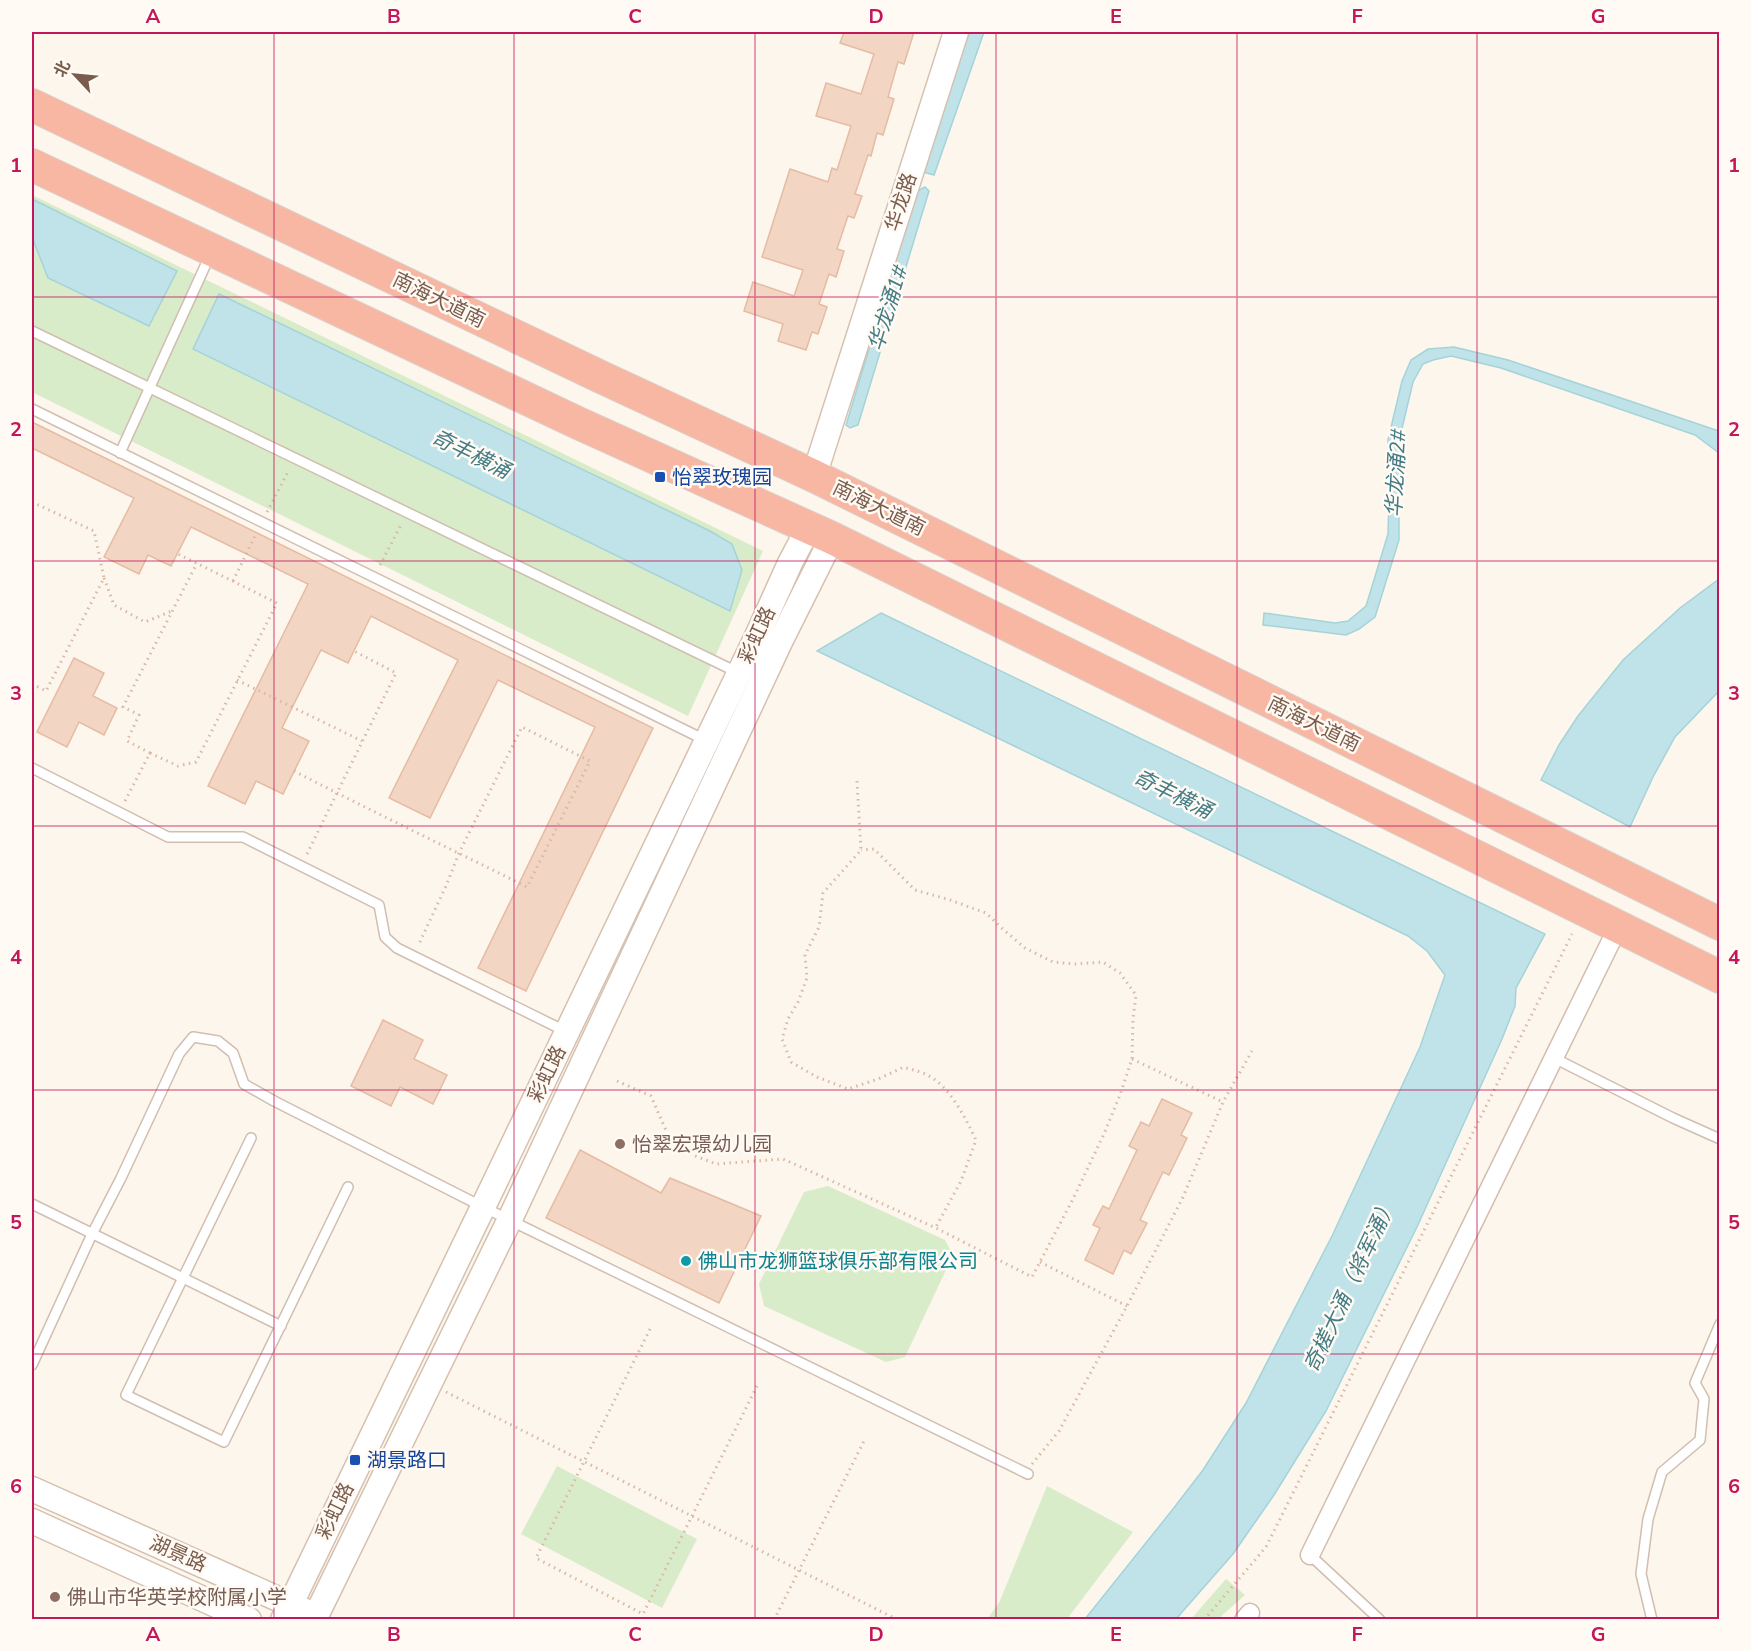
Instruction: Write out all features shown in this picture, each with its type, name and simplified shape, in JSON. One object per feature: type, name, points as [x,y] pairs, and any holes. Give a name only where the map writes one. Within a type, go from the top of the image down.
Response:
[{"type":"highway","name":"南海大道南","points":[[32,105],[580,367],[814,476],[1719,924]]},
{"type":"highway","points":[[32,165],[578,423],[821,533],[1719,977]]},
{"type":"street","name":"华龙路","points":[[814,476],[956,32]]},
{"type":"street","name":"彩虹路","points":[[318,1618],[429,1383],[510,1219],[769,638],[790,563],[821,533]]},
{"type":"street","name":"彩虹路","points":[[287,1611],[739,673],[769,638],[813,573],[821,533]]},
{"type":"street","points":[[1310,1555],[1618,927]]},
{"type":"street","name":"湖景路","points":[[32,1490],[287,1611],[318,1618]]},
{"type":"street","name":"湖景路","points":[[32,1521],[249,1620]]},
{"type":"lane","points":[[120,453],[212,250]]},
{"type":"lane","points":[[32,331],[739,673]]},
{"type":"lane","points":[[32,409],[707,741]]},
{"type":"lane","points":[[32,768],[168,837],[243,837],[379,905],[385,937],[397,948],[567,1032]]},
{"type":"lane","points":[[32,1365],[179,1054],[193,1037],[218,1041],[233,1053],[244,1084],[284,1106],[483,1207],[1028,1474]]},
{"type":"lane","points":[[1554,1058],[1672,1118],[1719,1139]]},
{"type":"lane","points":[[251,1138],[126,1395],[224,1442],[348,1187]]},
{"type":"lane","points":[[32,1204],[281,1326]]},
{"type":"lane","points":[[1652,1620],[1641,1574],[1648,1519],[1662,1472],[1700,1440],[1704,1399],[1695,1383],[1719,1324]]},
{"type":"lane","points":[[1310,1555],[1380,1620]]},
{"type":"path","points":[[32,502],[94,531],[104,578],[114,605],[145,622],[172,611]]},
{"type":"path","points":[[374,577],[407,512]]},
{"type":"path","points":[[178,554],[197,563],[277,603],[196,762],[178,766],[127,741],[139,715],[123,707],[197,563]]},
{"type":"path","points":[[32,684],[46,691],[104,578]]},
{"type":"path","points":[[301,867],[396,673],[354,651]]},
{"type":"path","points":[[237,680],[362,741]]},
{"type":"path","points":[[294,771],[336,793],[459,853],[527,887],[590,760],[522,727],[459,853],[413,956]]},
{"type":"path","points":[[119,813],[150,753]]},
{"type":"path","points":[[857,781],[861,850]]},
{"type":"path","points":[[617,1081],[651,1095],[668,1135],[693,1155],[716,1164],[783,1159],[936,1228],[1032,1277],[1104,1134],[1120,1095],[1132,1059],[1136,995],[1120,973],[1102,962],[1075,964],[1053,962],[1025,948],[986,913],[915,890],[874,849],[861,850],[823,893],[819,927],[805,955],[807,978],[798,1002],[788,1019],[782,1039],[791,1062],[817,1077],[848,1089],[904,1067],[929,1075],[952,1095],[976,1140],[961,1180],[936,1228]]},
{"type":"path","points":[[1204,1620],[1266,1546],[1572,934]]},
{"type":"path","points":[[1028,1474],[1033,1462],[1059,1431],[1127,1306],[1183,1197],[1223,1102],[1252,1051]]},
{"type":"path","points":[[1132,1059],[1223,1102]]},
{"type":"path","points":[[1040,1262],[1127,1306]]},
{"type":"path","points":[[645,1620],[643,1614],[536,1558],[650,1329]]},
{"type":"path","points":[[643,1614],[759,1382]]},
{"type":"path","points":[[429,1383],[898,1620]]},
{"type":"path","points":[[774,1620],[864,1441]]},
{"type":"green space","points":[[32,195],[763,551],[688,716],[32,392]]},
{"type":"green space","points":[[828,1186],[945,1240],[953,1255],[905,1357],[886,1362],[764,1306],[759,1284],[804,1192]]},
{"type":"green space","points":[[557,1466],[697,1539],[662,1608],[521,1534]]},
{"type":"green space","points":[[1047,1486],[1133,1532],[1067,1619],[987,1619],[999,1603]]},
{"type":"green space","points":[[1226,1579],[1245,1595],[1218,1619],[1191,1619]]},
{"type":"water","points":[[969,32],[984,32],[934,175],[923,172]]},
{"type":"water","name":"华龙涌1#","points":[[925,187],[929,191],[858,425],[850,428],[846,425],[917,191]]},
{"type":"water","points":[[32,199],[177,271],[149,326],[48,278],[32,237]]},
{"type":"water","name":"奇丰横涌","points":[[219,294],[710,531],[732,544],[742,570],[730,611],[193,349]]},
{"type":"water","name":"华龙涌2#","points":[[1454,347],[1508,360],[1719,431],[1719,453],[1695,435],[1501,368],[1451,356],[1433,360],[1423,364],[1413,382],[1399,441],[1399,540],[1375,617],[1346,635],[1263,625],[1264,613],[1335,623],[1348,621],[1366,606],[1388,534],[1388,440],[1402,381],[1411,360],[1428,349]]},
{"type":"water","points":[[1719,579],[1719,691],[1675,737],[1630,827],[1541,780],[1559,745],[1578,716],[1623,660],[1680,608]]},
{"type":"water","points":[[881,613],[1545,934],[1516,988],[1515,1006],[1502,1039],[1417,1227],[1326,1411],[1274,1495],[1233,1554],[1176,1619],[1085,1619],[1203,1470],[1246,1403],[1332,1236],[1420,1047],[1445,975],[1427,951],[1408,936],[817,651]]},
{"type":"building","points":[[844,32],[914,32],[904,64],[898,62],[888,97],[894,99],[883,135],[877,133],[871,156],[868,155],[855,194],[862,196],[854,218],[848,216],[837,249],[844,251],[836,277],[829,274],[819,304],[827,307],[818,334],[812,332],[806,350],[778,341],[783,324],[744,311],[753,282],[794,296],[803,270],[762,257],[790,169],[828,182],[832,168],[837,170],[851,126],[816,116],[826,83],[861,94],[874,54],[840,43]]},
{"type":"building","points":[[32,422],[653,728],[526,991],[478,968],[595,727],[498,680],[430,818],[389,798],[458,660],[371,616],[348,663],[321,650],[282,728],[309,741],[283,794],[256,781],[245,804],[208,786],[308,584],[191,527],[171,566],[148,555],[139,574],[104,557],[134,498],[32,448]]},
{"type":"building","points":[[74,658],[104,673],[93,696],[117,708],[104,735],[79,722],[67,747],[37,732]]},
{"type":"building","points":[[383,1020],[423,1040],[414,1059],[447,1075],[433,1104],[400,1087],[391,1106],[351,1086]]},
{"type":"building","points":[[1162,1099],[1192,1113],[1181,1135],[1187,1138],[1169,1175],[1163,1172],[1140,1220],[1147,1223],[1131,1254],[1124,1250],[1113,1274],[1085,1260],[1100,1228],[1093,1225],[1103,1206],[1109,1209],[1137,1150],[1129,1146],[1141,1122],[1149,1126]]},
{"type":"building","name":"佛山市龙狮篮球俱乐部有限公司","points":[[580,1150],[661,1193],[670,1178],[761,1216],[719,1303],[546,1218]]},
{"type":"place","name":"怡翠玫瑰园","points":[[660,477]]},
{"type":"place","name":"怡翠宏璟幼儿园","points":[[620,1144]]},
{"type":"place","name":"佛山市龙狮篮球俱乐部有限公司","points":[[686,1261]]},
{"type":"place","name":"湖景路口","points":[[355,1460]]},
{"type":"place","name":"佛山市华英学校附属小学","points":[[55,1597]]},
{"type":"water label","name":"奇槎大涌（将军涌）","points":[[1350,1285]]}]
